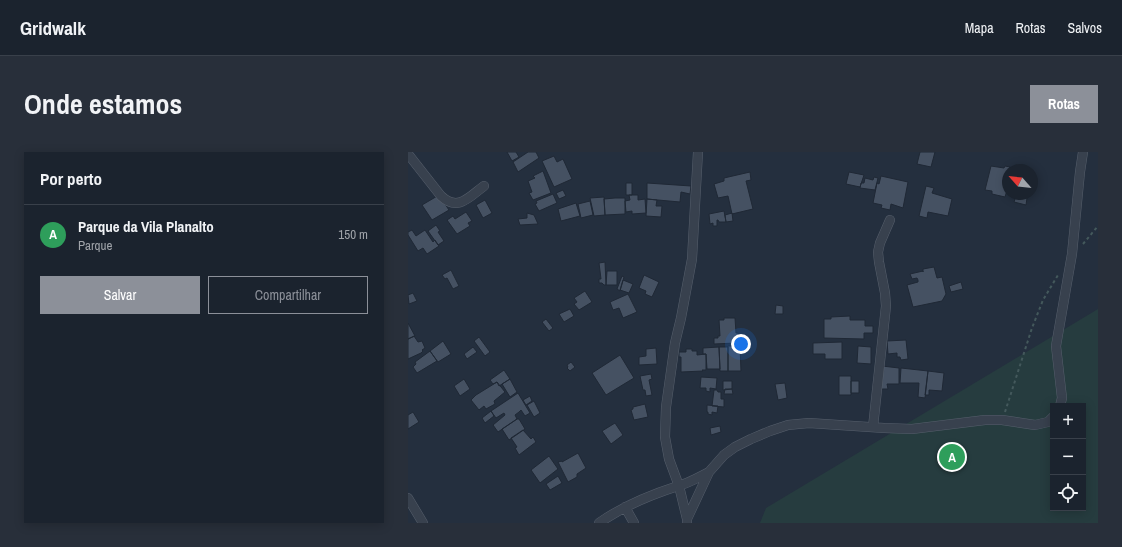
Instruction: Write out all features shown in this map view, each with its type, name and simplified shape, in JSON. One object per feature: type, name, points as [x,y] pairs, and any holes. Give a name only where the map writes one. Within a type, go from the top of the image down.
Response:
[{"type":"street","points":[[687,521],[679,486],[669,459],[665,436],[666,407],[675,343],[692,259],[698,152]]},
{"type":"street","points":[[1061,403],[1062,398],[1056,346],[1072,254],[1083,152]]},
{"type":"street","points":[[408,154],[447,202],[452,204],[460,202],[484,186]]},
{"type":"street","points":[[872,427],[886,306],[878,252],[880,243],[890,220]]},
{"type":"street","points":[[687,521],[709,472],[724,455],[735,447],[770,431],[788,425],[809,423],[912,429],[985,420],[1002,420],[1035,425],[1048,422],[1050,420]]},
{"type":"street","points":[[599,523],[624,507],[655,493],[679,486],[709,472]]},
{"type":"street","points":[[408,498],[423,523]]},
{"type":"street","points":[[624,507],[634,523]]},
{"type":"path","points":[[1072,254],[1082,246],[1098,226]]},
{"type":"path","points":[[1002,420],[1032,328],[1043,300],[1059,274]]},
{"type":"green space","points":[[1098,309],[1098,523],[760,523],[766,508]]},
{"type":"building","points":[[507,152],[516,152],[519,157],[512,161]]},
{"type":"building","points":[[528,152],[536,152],[539,158],[518,172],[513,162]]},
{"type":"building","points":[[920,152],[935,152],[931,167],[917,164]]},
{"type":"building","points":[[554,156],[557,162],[563,159],[572,179],[554,187],[542,161]]},
{"type":"building","points":[[991,166],[1002,168],[1002,196],[992,194],[992,191],[985,190]]},
{"type":"building","points":[[543,171],[551,193],[533,200],[529,193],[532,192],[528,181],[535,178],[533,176]]},
{"type":"building","points":[[750,172],[751,180],[746,181],[753,209],[732,214],[728,196],[718,198],[714,184],[724,181],[724,178]]},
{"type":"building","points":[[849,172],[864,175],[860,187],[846,184]]},
{"type":"building","points":[[881,176],[908,182],[903,208],[891,204],[890,210],[881,208],[882,205],[873,203],[877,183],[879,184]]},
{"type":"building","points":[[874,177],[878,178],[875,190],[860,188],[861,183],[864,183],[865,178],[873,180]]},
{"type":"building","points":[[626,183],[632,183],[632,195],[626,195]]},
{"type":"building","points":[[647,183],[691,186],[690,194],[681,192],[680,202],[647,199]]},
{"type":"building","points":[[926,186],[934,188],[932,193],[952,199],[948,216],[928,212],[927,218],[919,216]]},
{"type":"building","points":[[563,190],[566,196],[559,199],[556,193]]},
{"type":"building","points":[[553,194],[557,203],[539,211],[535,204],[537,203],[536,201]]},
{"type":"building","points":[[439,195],[449,210],[432,220],[422,205]]},
{"type":"building","points":[[629,195],[638,195],[638,200],[645,199],[646,213],[632,214],[632,211],[626,212],[625,201],[630,200]]},
{"type":"building","points":[[604,197],[605,215],[594,216],[590,198]]},
{"type":"building","points":[[625,198],[625,214],[605,215],[604,199]]},
{"type":"building","points":[[647,199],[657,200],[656,206],[662,206],[661,217],[646,216]]},
{"type":"building","points":[[485,200],[492,213],[483,218],[476,205]]},
{"type":"building","points":[[1015,200],[1027,200],[1026,205],[1014,202]]},
{"type":"building","points":[[590,201],[593,215],[581,218],[578,204]]},
{"type":"building","points":[[576,203],[580,216],[561,221],[558,209]]},
{"type":"building","points":[[724,211],[726,222],[719,222],[717,220],[717,226],[713,226],[713,223],[710,224],[709,214]]},
{"type":"building","points":[[466,212],[472,221],[468,223],[470,226],[457,234],[447,220],[453,216],[455,219]]},
{"type":"building","points":[[527,213],[534,215],[538,224],[520,225],[518,219],[527,218]]},
{"type":"building","points":[[732,213],[733,221],[726,222],[725,215]]},
{"type":"building","points":[[436,225],[440,231],[438,232],[444,241],[438,245],[428,231]]},
{"type":"building","points":[[412,230],[416,236],[425,230],[433,242],[435,240],[439,246],[427,254],[423,248],[418,251],[408,235],[408,232]]},
{"type":"building","points":[[605,262],[606,285],[604,285],[599,283],[599,279],[601,279],[599,263]]},
{"type":"building","points":[[934,267],[937,278],[942,277],[946,294],[942,301],[913,307],[907,285],[918,282],[918,280],[917,278],[912,279],[910,274],[923,271],[923,269]]},
{"type":"building","points":[[451,270],[459,286],[453,289],[447,278],[445,279],[442,275]]},
{"type":"building","points":[[607,271],[617,271],[617,285],[606,285]]},
{"type":"building","points":[[644,275],[659,282],[652,297],[645,294],[646,291],[639,288]]},
{"type":"building","points":[[622,276],[624,277],[620,291],[617,289]]},
{"type":"building","points":[[623,280],[633,284],[629,293],[620,290]]},
{"type":"building","points":[[961,282],[963,289],[951,292],[949,286]]},
{"type":"building","points":[[585,291],[592,302],[579,310],[574,304],[577,302],[574,298]]},
{"type":"building","points":[[413,293],[417,301],[409,304],[408,295]]},
{"type":"building","points":[[628,294],[637,312],[623,318],[619,308],[613,310],[610,302]]},
{"type":"building","points":[[776,305],[783,306],[783,314],[775,314]]},
{"type":"building","points":[[570,309],[574,316],[564,322],[559,314]]},
{"type":"building","points":[[850,316],[850,320],[865,320],[865,326],[873,326],[873,333],[864,333],[864,339],[824,338],[824,319]]},
{"type":"building","points":[[724,318],[735,318],[736,333],[738,333],[738,338],[736,338],[736,343],[714,344],[714,338],[718,338],[718,336],[720,336],[719,320],[724,320]]},
{"type":"building","points":[[546,319],[553,328],[549,331],[542,322]]},
{"type":"building","points":[[408,323],[415,336],[408,339]]},
{"type":"building","points":[[414,336],[418,342],[422,341],[425,348],[421,353],[408,359],[408,339]]},
{"type":"building","points":[[479,337],[490,352],[485,356],[474,341]]},
{"type":"building","points":[[906,340],[908,359],[901,360],[900,357],[897,357],[897,353],[888,354],[887,341]]},
{"type":"building","points":[[443,341],[451,354],[438,362],[430,351]]},
{"type":"building","points":[[842,342],[842,359],[825,359],[825,354],[813,354],[813,343]]},
{"type":"building","points":[[728,346],[740,346],[741,371],[728,371]]},
{"type":"building","points":[[858,346],[871,347],[871,364],[857,363]]},
{"type":"building","points":[[473,347],[477,352],[467,359],[464,354]]},
{"type":"building","points":[[719,347],[720,369],[707,369],[706,354],[703,354],[703,348]]},
{"type":"building","points":[[719,347],[728,347],[728,371],[720,371]]},
{"type":"building","points":[[656,348],[657,364],[639,365],[639,357],[646,356],[646,349]]},
{"type":"building","points":[[686,349],[697,351],[697,355],[706,354],[706,370],[681,372],[681,357],[679,357],[679,352],[686,352]]},
{"type":"building","points":[[430,351],[437,361],[417,373],[413,367],[416,364],[415,362]]},
{"type":"building","points":[[620,355],[634,378],[606,395],[592,373]]},
{"type":"building","points":[[571,362],[575,367],[570,371],[567,368],[567,365]]},
{"type":"building","points":[[882,366],[899,368],[899,384],[887,384],[888,389],[880,389]]},
{"type":"building","points":[[901,368],[928,371],[925,398],[918,397],[919,383],[900,383]]},
{"type":"building","points":[[504,370],[510,379],[499,386],[497,382],[493,384],[490,380]]},
{"type":"building","points":[[928,371],[944,373],[942,391],[929,390],[929,395],[925,395]]},
{"type":"building","points":[[651,374],[652,379],[649,380],[652,395],[646,396],[640,376]]},
{"type":"building","points":[[839,376],[851,376],[851,395],[839,395]]},
{"type":"building","points":[[701,377],[717,378],[716,389],[710,388],[710,392],[706,391],[706,388],[700,388]]},
{"type":"building","points":[[464,379],[470,389],[460,396],[454,386]]},
{"type":"building","points":[[510,379],[517,392],[510,397],[502,384]]},
{"type":"building","points":[[723,381],[732,381],[732,389],[723,390]]},
{"type":"building","points":[[851,381],[859,381],[859,393],[851,393]]},
{"type":"building","points":[[497,382],[505,392],[494,401],[495,404],[486,409],[484,406],[479,410],[471,400],[476,395]]},
{"type":"building","points":[[785,383],[787,398],[778,400],[775,384]]},
{"type":"building","points":[[725,389],[732,389],[733,394],[724,394]]},
{"type":"building","points":[[714,390],[721,392],[721,399],[724,399],[724,407],[712,406]]},
{"type":"building","points":[[518,393],[530,413],[525,416],[521,410],[515,415],[517,419],[498,432],[493,425],[505,415],[504,413],[496,418],[491,411]]},
{"type":"building","points":[[530,396],[532,401],[526,405],[523,400]]},
{"type":"building","points":[[534,401],[540,413],[534,417],[527,405]]},
{"type":"building","points":[[645,404],[648,417],[634,420],[631,410],[633,407]]},
{"type":"building","points":[[707,405],[718,406],[717,413],[712,412],[712,415],[708,414]]},
{"type":"building","points":[[491,411],[494,416],[485,423],[482,418]]},
{"type":"building","points":[[413,412],[419,422],[408,429],[408,415]]},
{"type":"building","points":[[519,419],[525,429],[509,440],[502,429]]},
{"type":"building","points":[[615,423],[623,435],[611,444],[602,431]]},
{"type":"building","points":[[720,426],[721,432],[711,435],[710,428]]},
{"type":"building","points":[[523,430],[531,439],[533,437],[536,442],[519,455],[515,448],[517,447],[511,438]]},
{"type":"building","points":[[578,453],[586,468],[577,474],[577,477],[568,482],[558,462],[562,462]]},
{"type":"building","points":[[549,456],[558,469],[540,483],[531,470]]},
{"type":"building","points":[[558,476],[562,483],[550,490],[546,484]]},
{"type":"place","name":"Parque da Vila Planalto","points":[[952,457]]}]
